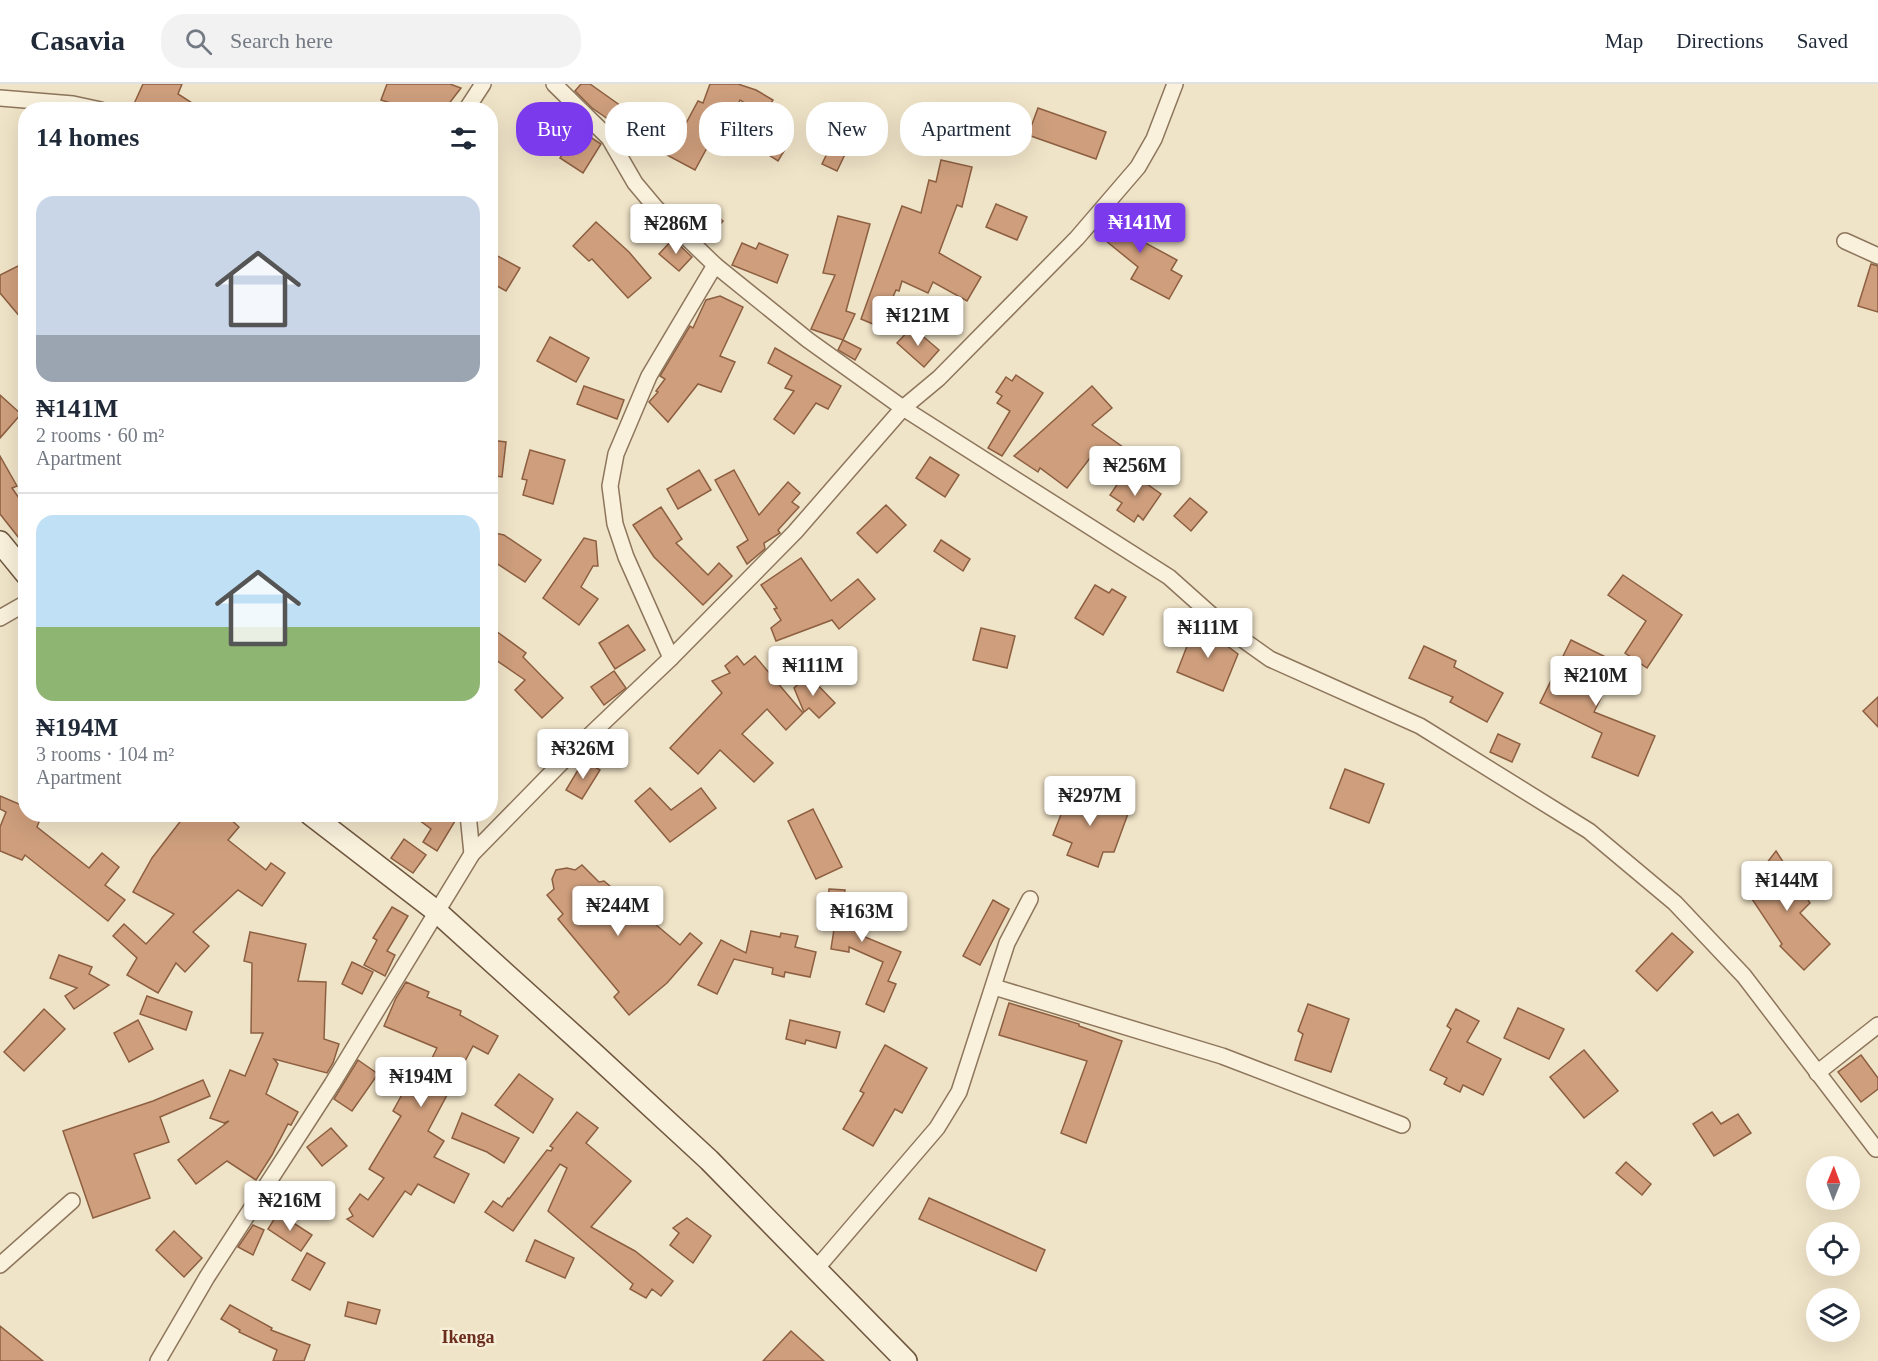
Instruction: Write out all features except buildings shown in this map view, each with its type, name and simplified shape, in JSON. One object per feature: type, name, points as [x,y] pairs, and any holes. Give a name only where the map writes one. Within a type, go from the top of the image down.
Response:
[{"type":"main road","points":[[0,542],[18,563]]},
{"type":"main road","points":[[320,822],[436,911],[709,1161],[816,1269],[894,1356]]},
{"type":"street","points":[[471,102],[483,84]]},
{"type":"street","points":[[554,84],[609,138],[635,183],[656,208],[715,265],[808,340],[903,408],[1170,577],[1225,627],[1270,659],[1420,726],[1589,831],[1675,903],[1744,976],[1876,1149]]},
{"type":"street","points":[[158,1361],[207,1277],[332,1084],[472,854],[795,532],[903,408],[939,378],[1054,262],[1138,167],[1154,139],[1175,84]]},
{"type":"street","points":[[0,98],[49,102]]},
{"type":"street","points":[[1845,241],[1878,256]]},
{"type":"street","points":[[671,657],[653,621],[618,535],[610,486],[616,454],[649,376],[715,265]]},
{"type":"street","points":[[0,618],[18,608]]},
{"type":"street","points":[[469,822],[472,854]]},
{"type":"street","points":[[816,1269],[937,1128],[959,1092],[1007,943],[1030,899]]},
{"type":"street","points":[[994,987],[1222,1056],[1402,1125]]},
{"type":"street","points":[[1816,1072],[1878,1025]]},
{"type":"street","points":[[0,1265],[72,1201]]},
{"type":"district","name":"Ikenga","points":[[468,1337]]}]
